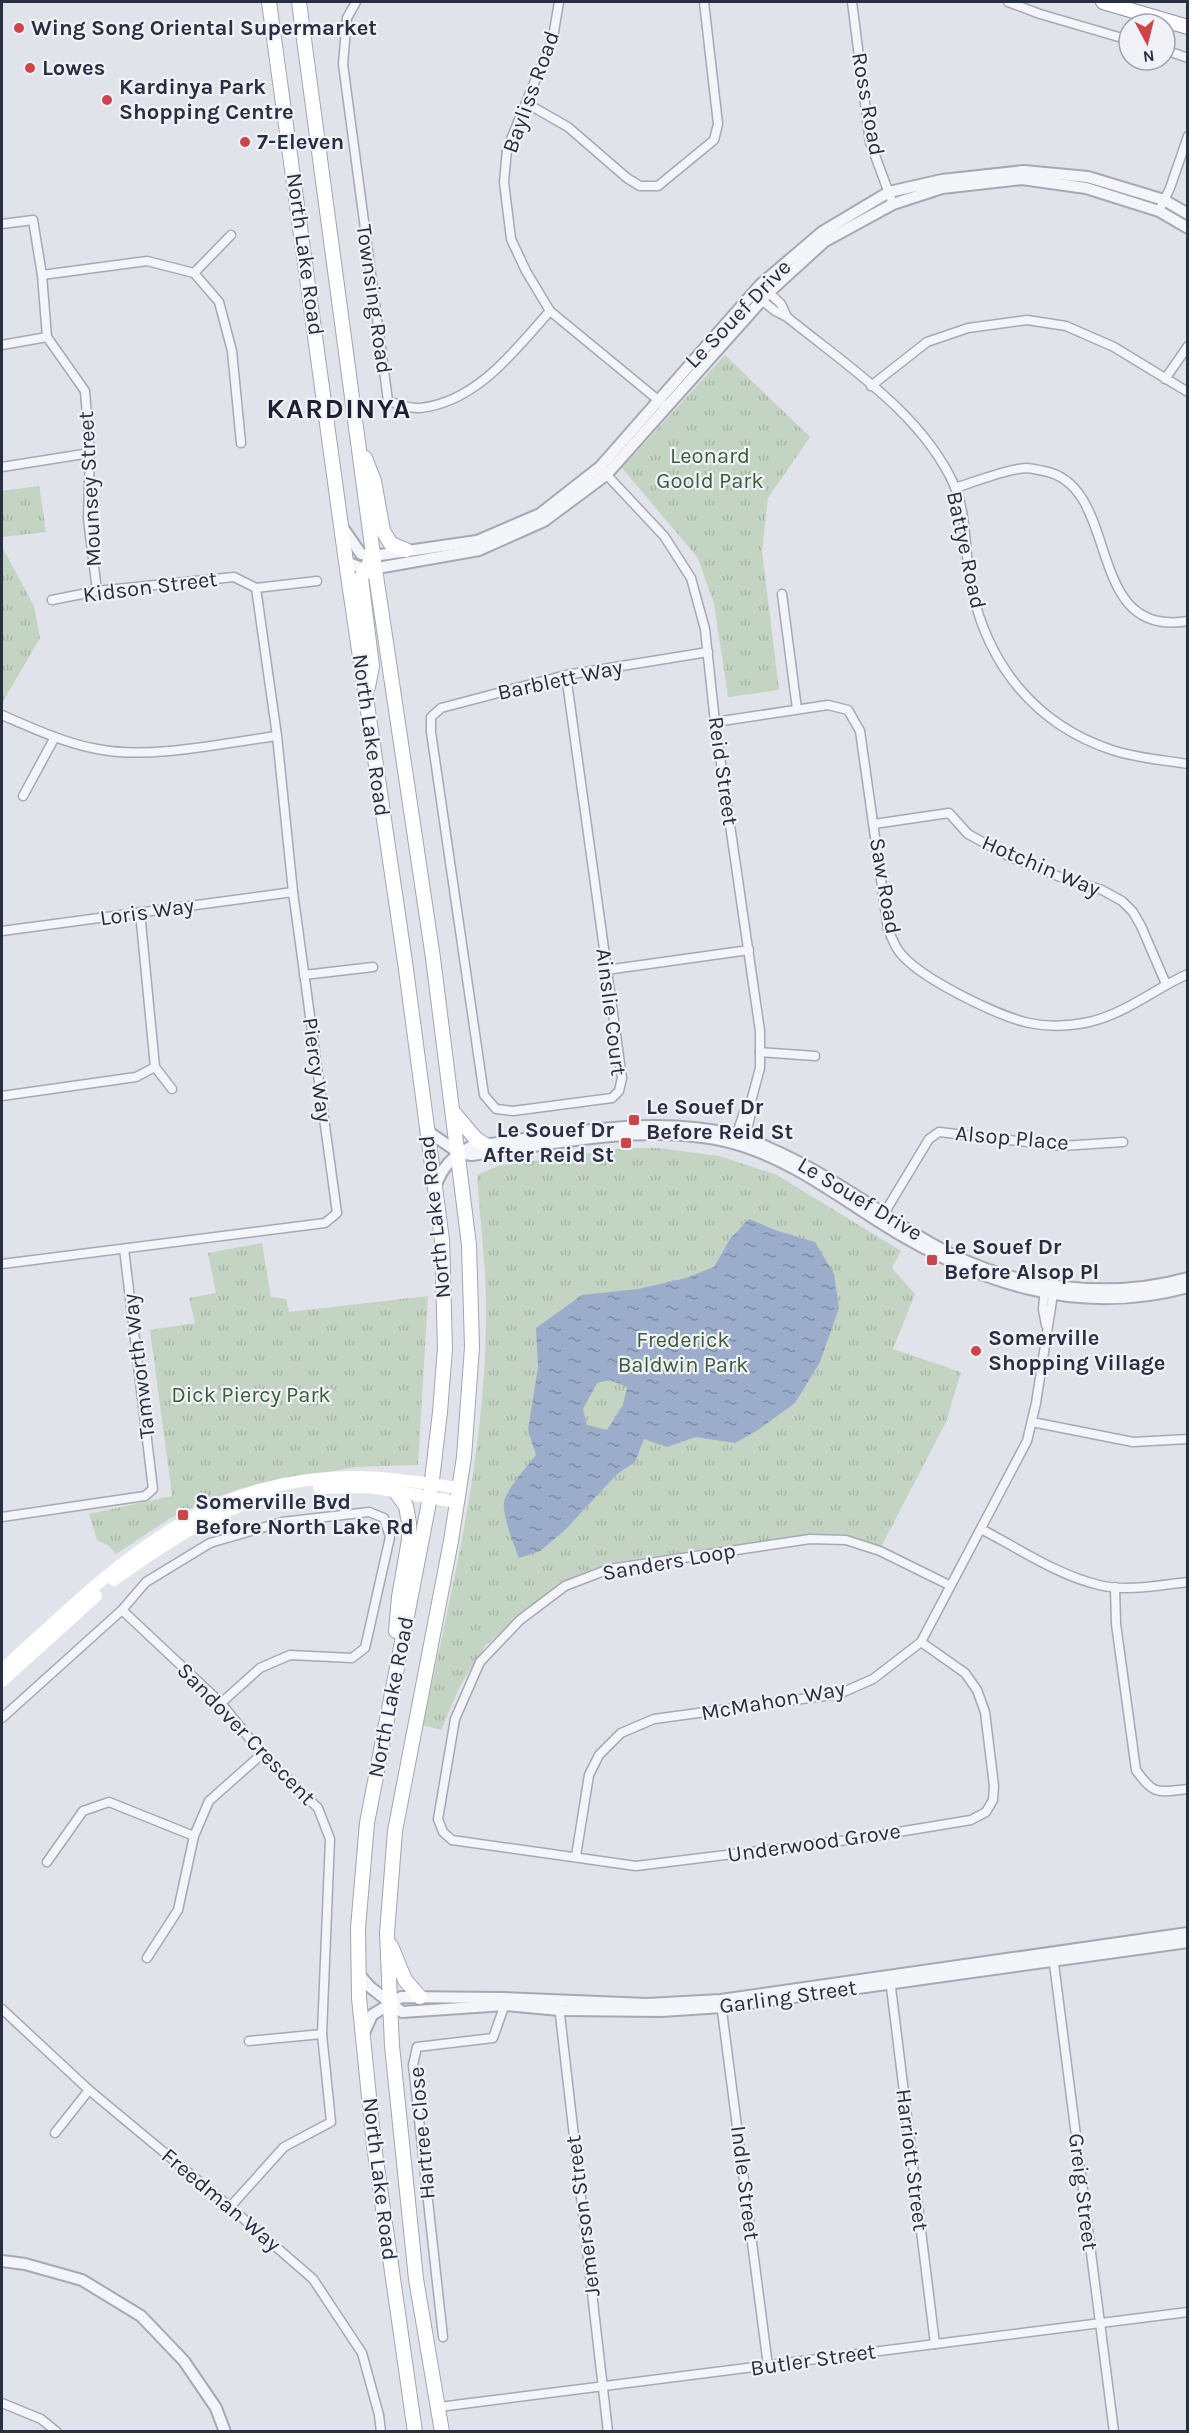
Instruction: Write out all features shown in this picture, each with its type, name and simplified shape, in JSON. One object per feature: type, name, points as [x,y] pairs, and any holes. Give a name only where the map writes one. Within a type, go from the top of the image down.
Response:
[{"type":"main road","name":"North Lake Road","points":[[269,2],[346,562],[405,962],[442,1240],[445,1348],[440,1412],[430,1491],[367,1823],[358,1928],[358,1973],[374,2146],[415,2432]]},
{"type":"main road","name":"North Lake Road","points":[[299,2],[357,440],[371,565],[433,958],[470,1245],[472,1347],[467,1424],[451,1541],[395,1831],[387,1933],[389,2002],[416,2279],[442,2432]]},
{"type":"main road","points":[[1103,2],[1188,27]]},
{"type":"main road","points":[[357,440],[374,481],[383,531],[391,544],[406,550]]},
{"type":"main road","points":[[366,701],[372,666],[361,578],[371,565]]},
{"type":"main road","points":[[454,1113],[476,1139],[486,1145]]},
{"type":"main road","points":[[2,1670],[98,1583],[139,1550],[201,1512],[260,1491],[338,1477],[361,1477],[458,1495]]},
{"type":"main road","points":[[2,1681],[113,1580],[154,1552],[226,1511],[259,1500],[315,1488],[355,1486],[395,1491],[430,1491]]},
{"type":"main road","points":[[395,1491],[406,1506],[409,1523],[409,1540],[396,1626],[398,1657]]},
{"type":"main road","points":[[387,1933],[405,1980],[420,1997]]},
{"type":"street","name":"Townsing Road","points":[[356,2],[346,18],[343,64],[388,401],[417,408],[444,403],[477,386],[507,360],[550,310]]},
{"type":"street","name":"Bayliss Road","points":[[559,2],[553,37],[507,148],[504,182],[512,239],[526,271],[550,310],[662,403]]},
{"type":"street","points":[[526,103],[568,127],[627,178],[640,186],[658,186],[714,140],[718,124],[704,2]]},
{"type":"street","name":"Ross Road","points":[[852,2],[870,142],[893,204]]},
{"type":"street","points":[[1008,2],[1117,36]]},
{"type":"street","points":[[1161,205],[1188,136]]},
{"type":"street","name":"Le Souef Drive","points":[[371,565],[479,550],[544,521],[603,471],[761,293],[822,232],[889,192],[942,180],[1024,171],[1088,177],[1188,214]]},
{"type":"street","name":"Le Souef Drive","points":[[761,293],[825,241],[893,204],[942,188],[1022,179],[1086,188],[1161,205],[1188,228]]},
{"type":"street","points":[[2,224],[33,219],[42,275],[47,337],[2,345]]},
{"type":"street","points":[[194,273],[231,235]]},
{"type":"street","points":[[42,275],[147,261],[194,273],[219,302],[232,351],[241,443]]},
{"type":"street","name":"Battye Road","points":[[761,293],[781,304],[787,317],[871,386],[930,443],[955,488],[962,516],[972,590],[983,626],[996,656],[1011,680],[1036,706],[1067,730],[1112,750],[1188,764]]},
{"type":"street","points":[[871,386],[927,342],[968,328],[1027,320],[1066,326],[1114,347],[1188,392]]},
{"type":"street","name":"Mounsey Street","points":[[47,337],[85,391],[90,453],[88,519],[97,591]]},
{"type":"street","points":[[1165,379],[1188,346]]},
{"type":"street","points":[[2,467],[90,453]]},
{"type":"street","points":[[955,488],[1026,468],[1053,473],[1078,490],[1092,516],[1110,575],[1120,593],[1138,612],[1157,620],[1188,621]]},
{"type":"street","name":"Le Souef Drive","points":[[371,565],[406,550],[477,541],[540,514],[603,471]]},
{"type":"street","name":"Reid Street","points":[[603,471],[664,536],[691,578],[705,629],[715,722],[749,950],[760,1052],[760,1068],[749,1108],[744,1113],[740,1141]]},
{"type":"street","points":[[341,525],[371,565]]},
{"type":"street","points":[[346,562],[371,565]]},
{"type":"street","name":"Kidson Street","points":[[52,600],[97,591],[234,577],[256,588],[317,581]]},
{"type":"street","name":"Piercy Way","points":[[2,1264],[325,1223],[337,1213],[293,892],[277,736],[256,588]]},
{"type":"street","points":[[782,594],[797,709]]},
{"type":"street","name":"Barblett Way","points":[[431,732],[431,717],[441,708],[566,675],[708,652]]},
{"type":"street","name":"Ainslie Court","points":[[431,732],[484,1095],[496,1109],[513,1111],[612,1098],[619,1091],[622,1078],[566,675]]},
{"type":"street","name":"Saw Road","points":[[715,722],[828,705],[848,710],[861,731],[888,929],[898,951],[920,970],[949,987],[1011,1018],[1052,1026],[1089,1022],[1117,1013],[1166,984],[1188,974]]},
{"type":"street","points":[[2,715],[55,737],[98,750],[152,752],[277,736]]},
{"type":"street","points":[[23,796],[55,737]]},
{"type":"street","name":"Hotchin Way","points":[[874,824],[949,813],[968,834],[1010,857],[1060,878],[1102,890],[1122,901],[1132,912],[1166,984]]},
{"type":"street","name":"Loris Way","points":[[2,931],[293,892]]},
{"type":"street","points":[[140,912],[155,1067],[172,1089]]},
{"type":"street","points":[[606,970],[749,950]]},
{"type":"street","points":[[304,975],[373,967]]},
{"type":"street","points":[[760,1052],[815,1056]]},
{"type":"street","points":[[2,1096],[136,1077],[155,1067]]},
{"type":"street","name":"Le Souef Drive","points":[[459,1153],[470,1147],[486,1145],[642,1126],[677,1126],[740,1141],[795,1159],[822,1173],[881,1218],[966,1261],[1049,1290],[1124,1297],[1188,1287]]},
{"type":"street","points":[[426,1130],[459,1153],[442,1169],[434,1188]]},
{"type":"street","name":"Alsop Place","points":[[881,1218],[929,1139],[939,1132],[1062,1146],[1123,1142]]},
{"type":"street","name":"Le Souef Drive","points":[[459,1153],[472,1155],[639,1134],[740,1141]]},
{"type":"street","name":"Tamworth Way","points":[[2,1517],[145,1496],[153,1489],[124,1249]]},
{"type":"street","name":"Le Souef Drive","points":[[1049,1290],[1113,1289],[1165,1284],[1188,1278]]},
{"type":"street","name":"McMahon Way","points":[[576,1856],[589,1774],[599,1755],[621,1732],[654,1719],[839,1694],[873,1679],[921,1642],[949,1585],[1027,1441],[1032,1422],[1046,1325],[1050,1318],[1049,1290]]},
{"type":"street","points":[[1032,1422],[1133,1442],[1188,1439]]},
{"type":"street","points":[[2,1718],[122,1610],[146,1582],[210,1544],[282,1522],[369,1512],[384,1518],[390,1537],[365,1648],[352,1658],[290,1655],[260,1668],[220,1703]]},
{"type":"street","points":[[981,1529],[1070,1575],[1100,1585],[1137,1587],[1188,1582]]},
{"type":"street","name":"Sanders Loop","points":[[443,1832],[438,1819],[455,1719],[480,1662],[520,1620],[565,1586],[609,1569],[810,1539],[846,1540],[880,1551],[949,1585]]},
{"type":"street","points":[[1115,1587],[1116,1624],[1136,1770],[1148,1787],[1161,1792],[1188,1788]]},
{"type":"street","name":"Sandover Crescent","points":[[122,1610],[220,1703],[262,1754],[318,1808],[330,1839],[322,2034],[332,2122],[284,2147],[230,2207]]},
{"type":"street","name":"Underwood Grove","points":[[443,1832],[452,1840],[636,1866],[856,1839],[971,1820],[986,1812],[993,1800],[994,1786],[985,1712],[977,1690],[965,1673],[921,1642]]},
{"type":"street","points":[[147,1958],[178,1910],[194,1836],[209,1801],[262,1754]]},
{"type":"street","points":[[48,1862],[83,1811],[109,1802],[194,1836]]},
{"type":"street","name":"Garling Street","points":[[389,2002],[402,1997],[420,1997],[662,2011],[1053,1957],[1188,1934]]},
{"type":"street","name":"Garling Street","points":[[1053,1957],[1188,1942]]},
{"type":"street","name":"Greig Street","points":[[1053,1957],[1114,2432]]},
{"type":"street","name":"Garling Street","points":[[358,1973],[370,1987],[402,2012],[506,2002]]},
{"type":"street","name":"Harriott Street","points":[[890,1980],[935,2344]]},
{"type":"street","points":[[363,2036],[372,2015],[389,2002]]},
{"type":"street","name":"Hartree Close","points":[[443,2337],[412,2065],[417,2047],[493,2037],[506,2002]]},
{"type":"street","name":"Indle Street","points":[[721,2003],[768,2366]]},
{"type":"street","name":"Jemerson Street","points":[[559,2005],[608,2432]]},
{"type":"street","name":"Freedman Way","points":[[2,2009],[89,2090],[230,2207],[313,2280],[362,2354],[379,2415],[381,2432]]},
{"type":"street","points":[[249,2041],[322,2034]]},
{"type":"street","points":[[55,2133],[89,2090]]},
{"type":"street","points":[[2,2261],[25,2264],[82,2280],[141,2316],[184,2361],[216,2408],[225,2432]]},
{"type":"street","name":"Butler Street","points":[[439,2407],[1188,2312]]},
{"type":"street","points":[[2,2403],[41,2419],[57,2432]]},
{"type":"green space","name":"Leonard Goold Park","points":[[725,355],[810,437],[768,498],[762,551],[779,690],[728,697],[714,604],[698,558],[622,468]]},
{"type":"green space","points":[[39,486],[46,532],[2,537],[2,491]]},
{"type":"green space","points":[[2,547],[34,606],[40,638],[2,703]]},
{"type":"green space","name":"Frederick Baldwin Park","points":[[626,1148],[659,1148],[719,1156],[777,1175],[901,1251],[892,1268],[915,1294],[893,1349],[961,1372],[946,1422],[881,1547],[841,1534],[608,1563],[564,1581],[486,1645],[460,1686],[441,1730],[423,1725],[465,1524],[480,1423],[486,1302],[477,1175],[498,1166]]},
{"type":"green space","name":"Dick Piercy Park","points":[[262,1243],[271,1297],[286,1299],[289,1312],[428,1296],[418,1465],[355,1467],[239,1489],[199,1504],[169,1519],[116,1554],[109,1546],[97,1540],[89,1514],[172,1496],[150,1330],[195,1323],[189,1298],[216,1293],[208,1253]]},
{"type":"water","points":[[749,1219],[775,1230],[815,1242],[834,1274],[839,1308],[820,1362],[795,1403],[758,1430],[735,1443],[696,1437],[667,1447],[644,1439],[635,1462],[617,1474],[564,1531],[540,1551],[519,1558],[507,1522],[504,1502],[513,1484],[536,1455],[528,1430],[538,1367],[536,1328],[582,1295],[638,1289],[686,1278],[714,1267],[730,1239]],"holes":[[[610,1380],[627,1387],[623,1405],[607,1430],[587,1425],[583,1409],[597,1383]]]},
{"type":"place","name":"Wing Song Oriental Supermarket","points":[[19,28]]},
{"type":"place","name":"Lowes","points":[[30,68]]},
{"type":"place","name":"Kardinya Park Shopping Centre","points":[[107,100]]},
{"type":"place","name":"7-Eleven","points":[[245,142]]},
{"type":"place","name":"Le Souef Dr Before Reid St","points":[[634,1120]]},
{"type":"place","name":"Le Souef Dr After Reid St","points":[[626,1143]]},
{"type":"place","name":"Le Souef Dr Before Alsop Pl","points":[[932,1260]]},
{"type":"place","name":"Somerville Shopping Village","points":[[976,1351]]},
{"type":"place","name":"Somerville Bvd Before North Lake Rd","points":[[183,1515]]},
{"type":"district","name":"KARDINYA","points":[[339,408]]}]
